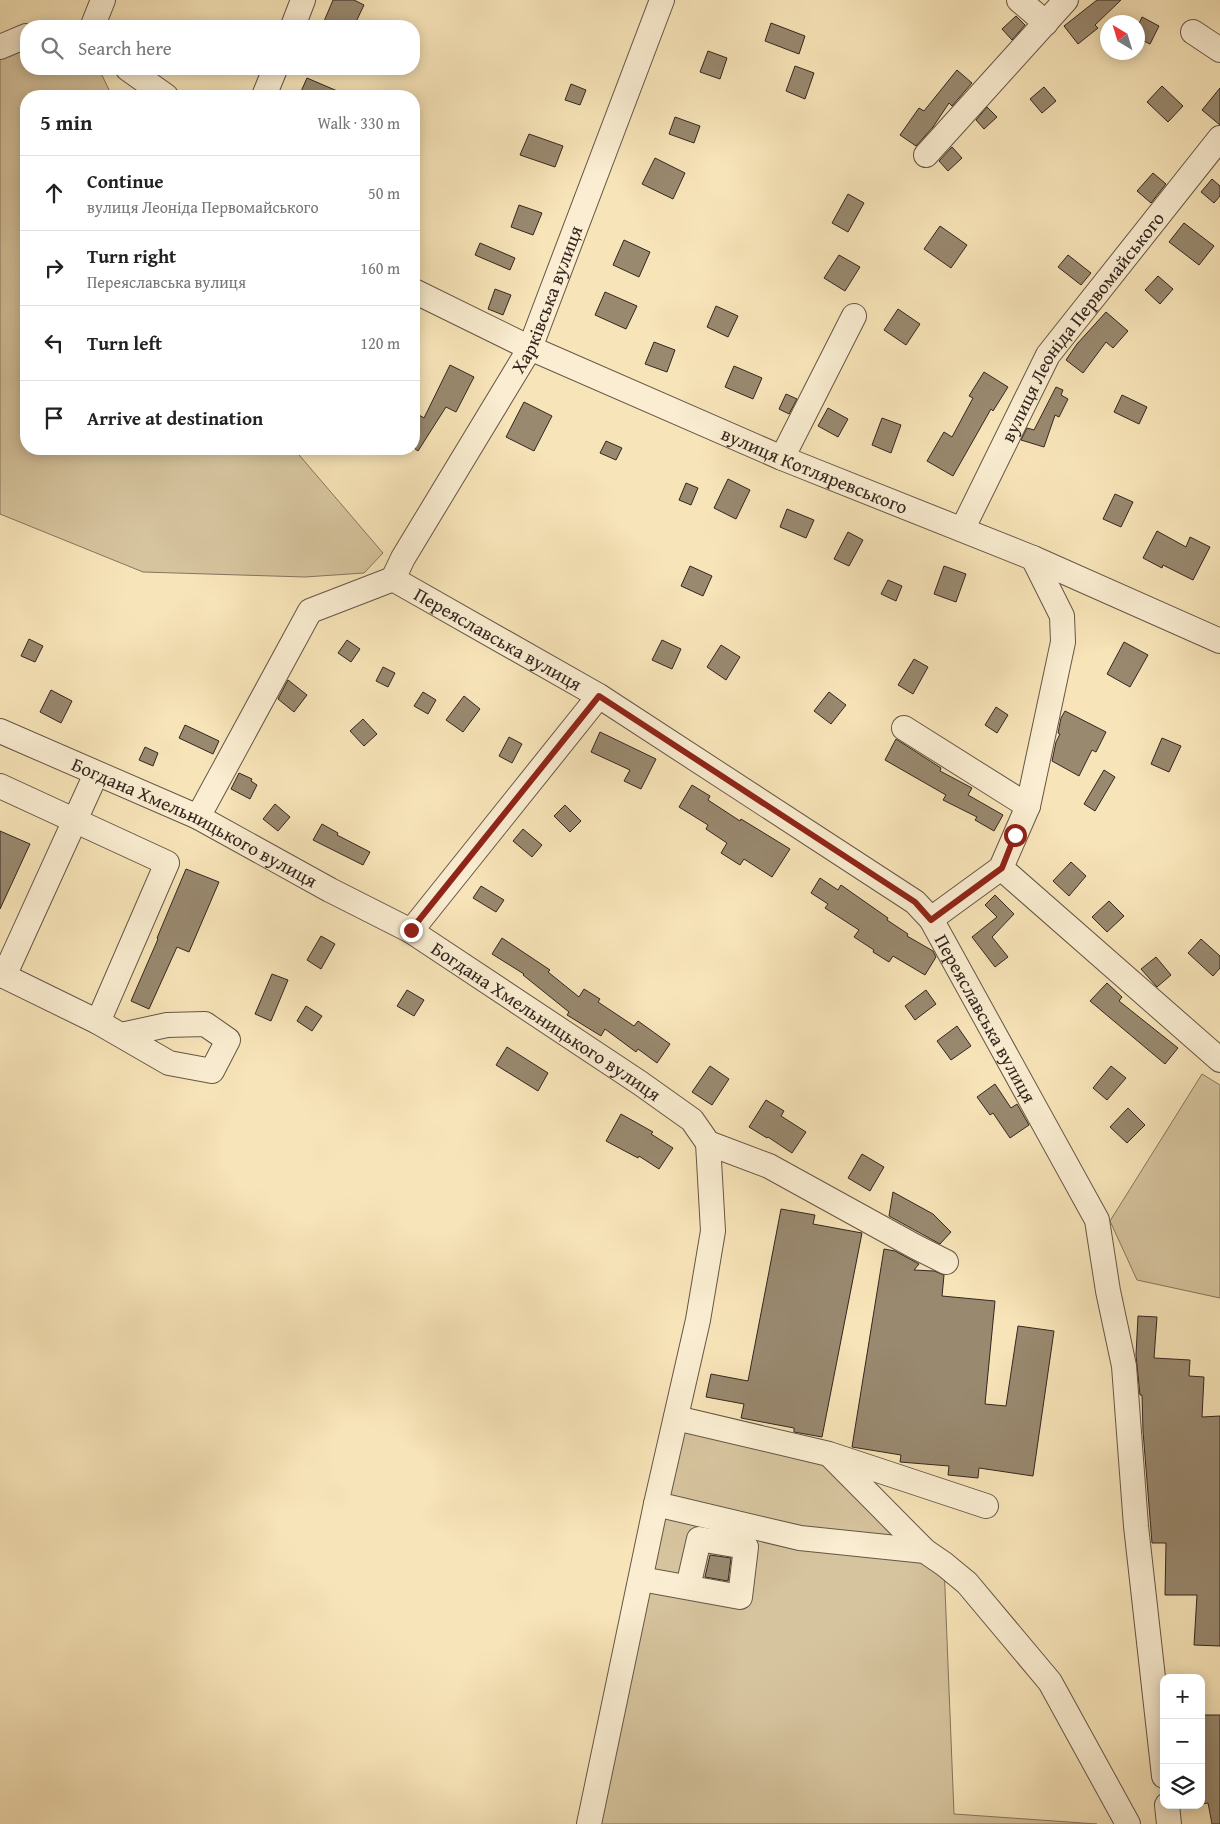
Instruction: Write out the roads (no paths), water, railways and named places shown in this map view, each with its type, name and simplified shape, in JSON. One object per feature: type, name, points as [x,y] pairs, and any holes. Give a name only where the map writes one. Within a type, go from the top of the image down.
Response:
[{"type":"street","points":[[92,20],[103,0]]},
{"type":"street","points":[[296,20],[304,0]]},
{"type":"street","name":"Харківська вулиця","points":[[393,579],[408,549],[530,348],[662,0]]},
{"type":"street","points":[[1019,0],[1046,22]]},
{"type":"street","points":[[926,155],[1066,0]]},
{"type":"street","points":[[1193,32],[1220,50]]},
{"type":"street","points":[[0,47],[20,39]]},
{"type":"street","points":[[136,75],[158,90]]},
{"type":"street","points":[[266,90],[273,75]]},
{"type":"street","name":"вулиця Леоніда Первомайського","points":[[963,528],[1048,355],[1220,138]]},
{"type":"street","name":"вулиця Котляревського","points":[[420,294],[530,348],[782,458],[963,528],[1220,641]]},
{"type":"street","points":[[782,458],[854,316]]},
{"type":"street","points":[[931,920],[1002,868],[1028,806],[1063,642],[1062,616],[1033,558]]},
{"type":"street","points":[[198,817],[310,611],[393,579]]},
{"type":"street","name":"Переяславська вулиця","points":[[393,579],[599,696],[915,902],[931,920],[1097,1220],[1108,1291],[1124,1366],[1136,1526],[1163,1764]]},
{"type":"street","points":[[411,930],[599,696]]},
{"type":"street","points":[[904,728],[1028,806]]},
{"type":"street","name":"Богдана Хмельницького вулиця","points":[[0,731],[198,817],[330,890],[411,930],[640,1083],[692,1120],[708,1142]]},
{"type":"street","points":[[96,774],[2,975],[121,1035]]},
{"type":"street","points":[[0,786],[168,863],[98,1022]]},
{"type":"street","points":[[1002,868],[1220,1060]]},
{"type":"street","points":[[589,1824],[656,1504],[698,1320],[713,1231],[708,1142],[769,1166],[946,1262]]},
{"type":"street","points":[[676,1418],[829,1454],[986,1506]]},
{"type":"street","points":[[829,1454],[925,1551],[967,1584],[1050,1682],[1128,1824]]},
{"type":"street","points":[[656,1504],[800,1538],[925,1551]]},
{"type":"street","points":[[640,1579],[688,1587]]},
{"type":"street","points":[[1167,1809],[1169,1824]]}]
